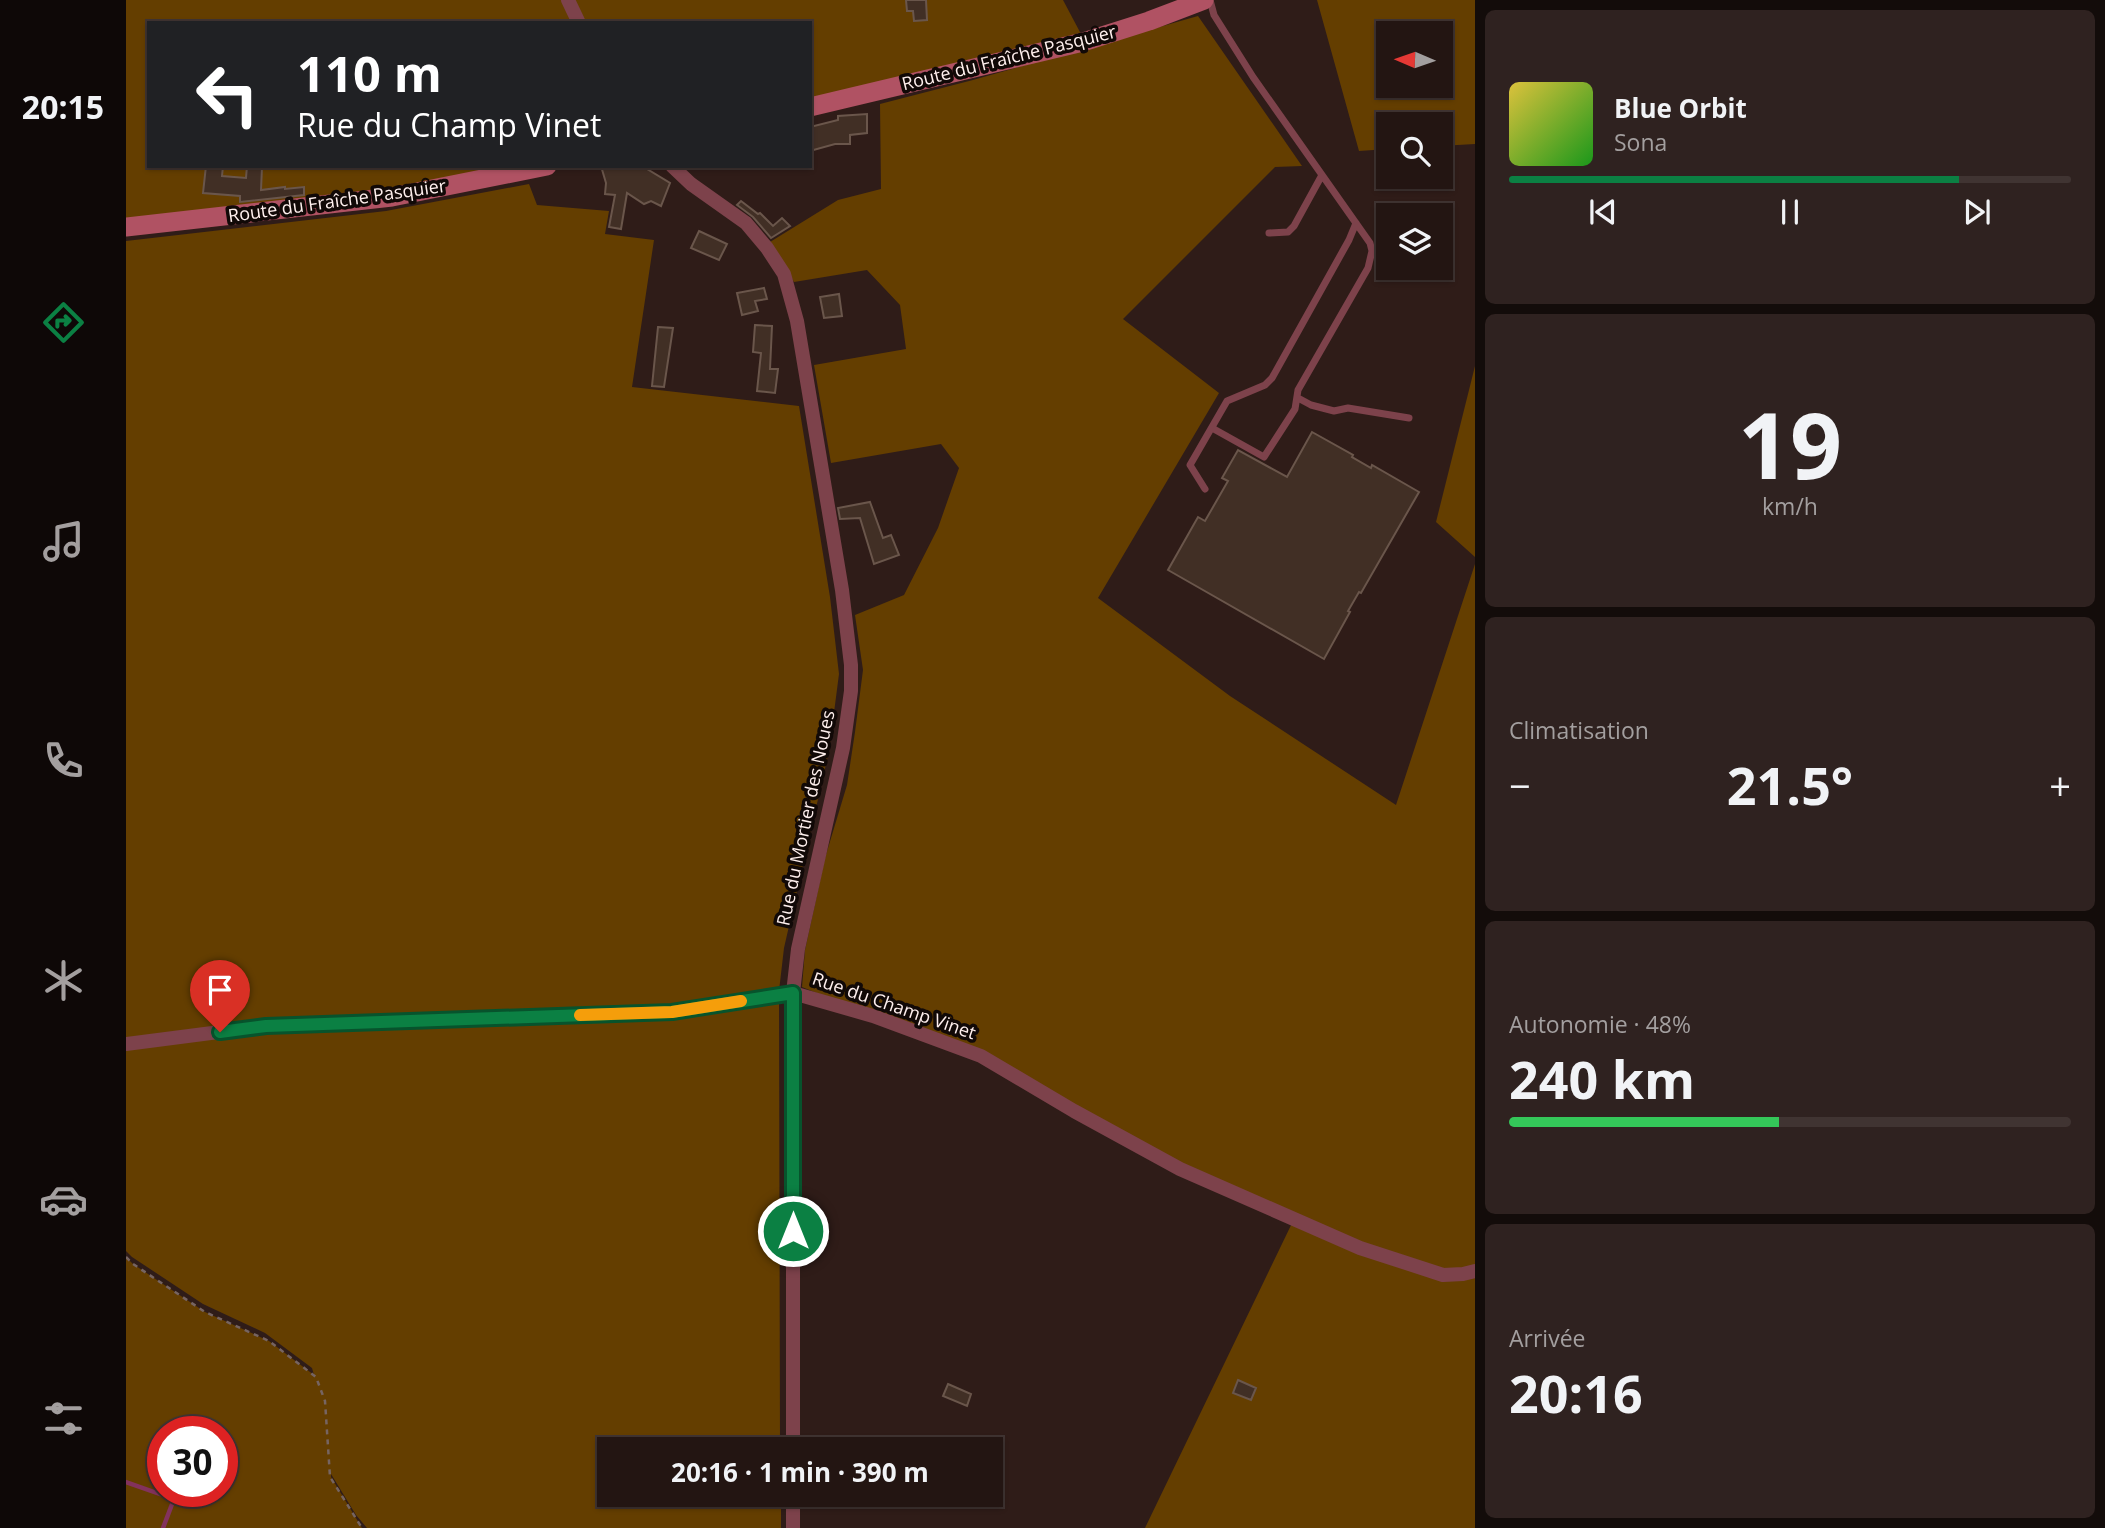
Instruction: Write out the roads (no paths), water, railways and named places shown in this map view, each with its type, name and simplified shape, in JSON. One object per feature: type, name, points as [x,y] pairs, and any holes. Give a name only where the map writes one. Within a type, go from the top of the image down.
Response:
[{"type":"main road","name":"Route du Fraîche Pasquier","points":[[812,107],[1083,42],[1204,0]]},
{"type":"main road","name":"Route du Fraîche Pasquier","points":[[126,227],[392,197],[537,168]]},
{"type":"street","points":[[568,0],[578,21]]},
{"type":"street","name":"Rue du Mortier des Noues","points":[[674,168],[691,184],[746,223],[784,274],[797,321],[842,590],[851,665],[851,691],[843,748],[798,949],[793,993],[793,1437]]},
{"type":"street","name":"Rue du Champ Vinet","points":[[126,1044],[266,1026],[672,1012],[793,993],[873,1016],[981,1056],[1180,1169],[1360,1248],[1443,1275],[1475,1271]]},
{"type":"street","points":[[793,1507],[793,1528]]},
{"type":"lane","points":[[1210,0],[1214,15],[1252,77],[1370,243],[1372,251],[1371,260],[1298,390],[1295,409],[1265,457],[1212,428]]},
{"type":"lane","points":[[1269,233],[1288,232],[1294,226],[1322,176]]},
{"type":"lane","points":[[1205,489],[1190,465],[1227,401],[1265,385],[1272,378],[1356,223]]},
{"type":"lane","points":[[1298,398],[1311,405],[1334,411],[1348,408],[1409,418]]},
{"type":"waterway","points":[[126,1482],[174,1499],[163,1528]]}]
